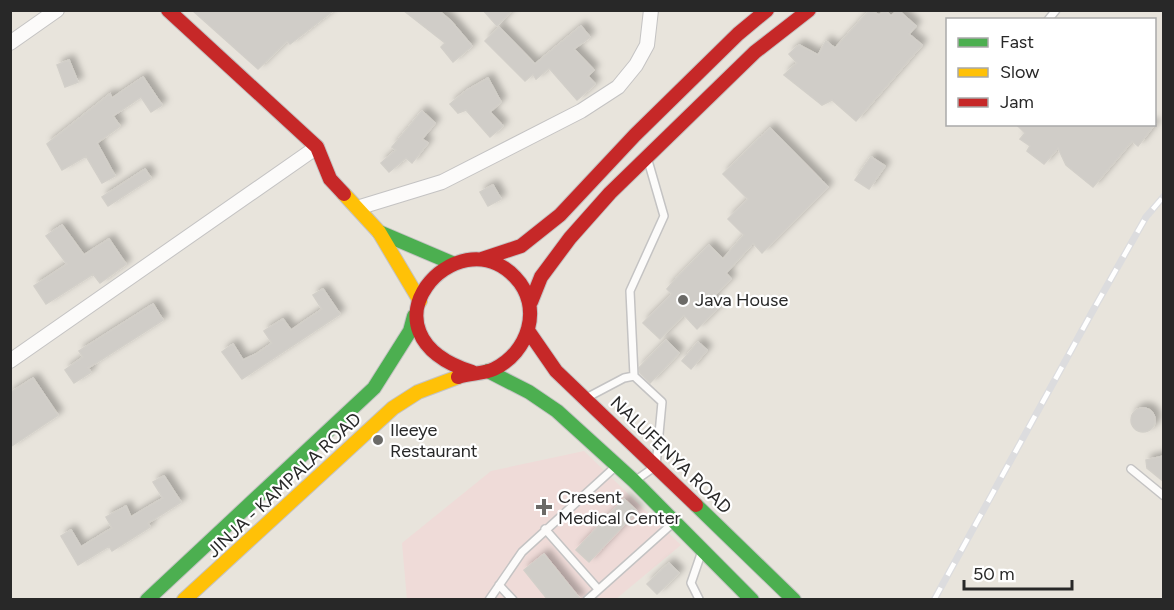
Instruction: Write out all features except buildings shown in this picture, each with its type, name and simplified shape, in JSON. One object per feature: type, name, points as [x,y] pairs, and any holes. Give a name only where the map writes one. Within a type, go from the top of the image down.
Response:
[{"type":"main road","points":[[168,10],[316,147],[330,179],[379,232],[420,301]]},
{"type":"main road","points":[[147,600],[374,388],[410,331],[427,285],[438,272],[452,263],[482,259],[520,246],[560,215],[635,135],[738,34],[767,10]]},
{"type":"main road","points":[[414,316],[419,336],[440,359],[452,366],[472,372],[488,371],[507,361],[518,351],[529,332],[531,302],[541,277],[570,238],[610,193],[755,52],[808,10]]},
{"type":"main road","points":[[379,232],[452,263]]},
{"type":"main road","points":[[482,259],[500,264],[515,276],[531,302]]},
{"type":"main road","name":"NALUFENYA ROAD","points":[[529,332],[556,371],[794,600]]},
{"type":"main road","points":[[488,371],[529,392],[557,411],[634,481],[752,600]]},
{"type":"main road","name":"JINJA - KAMPALA ROAD","points":[[184,600],[408,397],[472,372]]},
{"type":"street","points":[[10,43],[57,10]]},
{"type":"street","points":[[357,208],[442,182],[581,111],[618,87],[636,65],[647,45],[651,10]]},
{"type":"street","points":[[10,362],[316,147]]},
{"type":"lane","points":[[634,481],[656,466],[662,402],[634,376],[630,291],[664,216],[647,159]]},
{"type":"lane","points":[[586,398],[624,378],[634,376]]},
{"type":"lane","points":[[489,600],[522,552],[617,465]]},
{"type":"lane","points":[[1131,469],[1164,496]]},
{"type":"lane","points":[[587,600],[675,522]]},
{"type":"lane","points":[[545,529],[598,589]]},
{"type":"lane","points":[[699,599],[691,583],[702,549]]},
{"type":"lane","points":[[499,585],[513,600]]},
{"type":"shaded area","name":"Cresent Medical Center","points":[[584,451],[681,545],[616,599],[407,600],[402,543],[491,471]]},
{"type":"railway","points":[[934,600],[1146,217],[1164,196]]},
{"type":"traffic: fast","points":[[379,232],[452,263]]},
{"type":"traffic: fast","points":[[147,600],[374,388],[410,331],[414,316]]},
{"type":"traffic: fast","points":[[488,371],[529,392],[557,411],[634,481],[752,600]]},
{"type":"traffic: fast","points":[[696,505],[794,600]]},
{"type":"traffic: slow","points":[[344,194],[379,232],[420,301]]},
{"type":"traffic: slow","points":[[184,600],[393,408],[418,392],[458,377]]},
{"type":"traffic: jam","points":[[168,10],[317,147],[330,179],[344,194]]},
{"type":"traffic: jam","points":[[482,259],[521,246],[560,215],[635,135],[738,34],[767,10]]},
{"type":"traffic: jam","points":[[531,302],[541,277],[570,238],[610,193],[755,52],[809,10]]},
{"type":"traffic: jam","points":[[458,377],[490,371],[506,362],[523,341],[530,315],[529,302],[524,289],[515,277],[492,262],[467,260],[444,270],[426,287],[417,308],[420,332],[437,354],[472,372]]},
{"type":"traffic: jam","points":[[529,332],[556,371],[696,505]]},
{"type":"place","name":"Java House","points":[[683,300]]},
{"type":"place","name":"Ileeye Restaurant","points":[[378,440]]},
{"type":"place","name":"Cresent Medical Center","points":[[544,507]]}]
